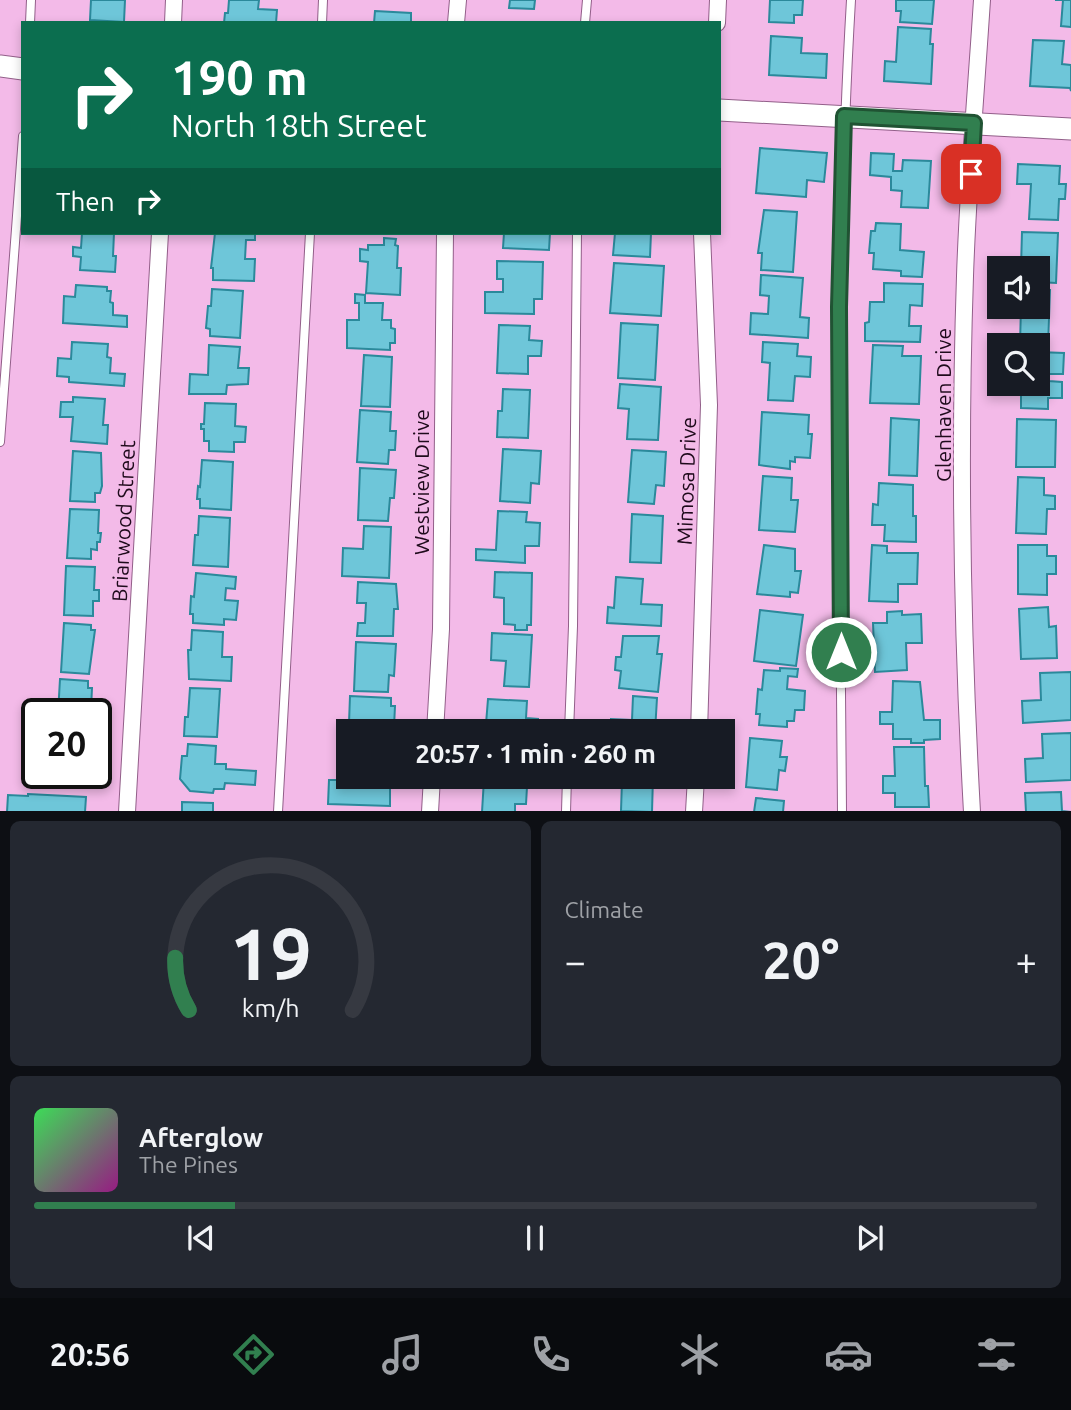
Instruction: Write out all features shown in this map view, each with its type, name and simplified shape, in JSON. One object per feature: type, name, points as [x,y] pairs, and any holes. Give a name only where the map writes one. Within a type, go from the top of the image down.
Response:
[{"type":"street","points":[[173,21],[174,0]]},
{"type":"street","points":[[456,21],[458,0]]},
{"type":"street","points":[[717,21],[718,0]]},
{"type":"street","name":"Glenhaven Drive","points":[[972,811],[966,711],[962,434],[965,274],[982,0]]},
{"type":"street","points":[[0,66],[21,69]]},
{"type":"street","points":[[721,110],[1071,129]]},
{"type":"street","name":"Briarwood Street","points":[[127,811],[160,235]]},
{"type":"street","name":"Westview Drive","points":[[436,719],[441,629],[445,235]]},
{"type":"street","name":"Mimosa Drive","points":[[699,719],[709,405],[702,235]]},
{"type":"street","points":[[430,811],[431,789]]},
{"type":"street","points":[[694,811],[695,789]]},
{"type":"lane","points":[[30,21],[31,0]]},
{"type":"lane","points":[[322,21],[323,0]]},
{"type":"lane","points":[[585,21],[586,0]]},
{"type":"lane","points":[[842,811],[839,307],[844,116],[851,0]]},
{"type":"lane","points":[[0,442],[21,163]]},
{"type":"lane","points":[[278,811],[310,235]]},
{"type":"lane","points":[[569,719],[577,235]]},
{"type":"lane","points":[[566,811],[567,789]]},
{"type":"building","points":[[91,0],[125,0],[124,21],[90,20]]},
{"type":"building","points":[[229,0],[259,0],[258,9],[277,10],[276,21],[224,21],[225,13],[228,13]]},
{"type":"building","points":[[510,0],[535,0],[534,9],[509,8]]},
{"type":"building","points":[[770,0],[803,0],[802,15],[794,15],[794,23],[769,22]]},
{"type":"building","points":[[896,0],[934,0],[932,24],[900,22],[901,11],[896,11]]},
{"type":"building","points":[[1063,0],[1071,0],[1071,27],[1061,26]]},
{"type":"building","points":[[375,11],[411,13],[411,21],[374,21]]},
{"type":"building","points":[[898,27],[931,29],[931,84],[884,81],[885,61],[896,62]]},
{"type":"building","points":[[771,36],[802,38],[801,53],[827,54],[826,78],[769,75]]},
{"type":"building","points":[[1033,40],[1064,41],[1062,64],[1071,65],[1071,91],[1070,88],[1030,86]]},
{"type":"building","points":[[760,148],[827,153],[824,182],[807,180],[806,197],[756,193]]},
{"type":"building","points":[[871,153],[894,154],[893,171],[902,171],[903,160],[931,161],[928,208],[901,207],[902,191],[891,190],[891,177],[870,175]]},
{"type":"building","points":[[1018,164],[1060,166],[1059,184],[1066,184],[1065,199],[1059,199],[1058,220],[1029,219],[1031,184],[1017,184]]},
{"type":"building","points":[[764,210],[797,212],[793,272],[761,270],[762,253],[758,253]]},
{"type":"building","points":[[876,223],[901,224],[900,250],[924,252],[922,277],[901,276],[901,271],[873,269],[874,253],[869,253],[871,231],[875,231]]},
{"type":"building","points":[[1022,232],[1058,233],[1056,283],[1050,283],[1050,256],[1021,256]]},
{"type":"building","points":[[82,235],[114,235],[115,272],[80,270],[81,257],[73,256],[73,247],[81,248]]},
{"type":"building","points":[[215,235],[255,235],[255,240],[246,240],[245,259],[255,259],[254,281],[213,280],[211,268]]},
{"type":"building","points":[[504,235],[550,235],[549,250],[503,248]]},
{"type":"building","points":[[615,235],[651,235],[650,257],[613,255]]},
{"type":"building","points":[[384,238],[396,239],[395,245],[398,246],[397,268],[401,268],[400,295],[366,293],[368,262],[360,261],[360,249],[368,250],[368,245],[384,245]]},
{"type":"building","points":[[497,261],[543,262],[542,299],[534,299],[534,314],[485,313],[485,292],[503,292],[503,279],[497,279]]},
{"type":"building","points":[[614,263],[664,266],[661,316],[610,313]]},
{"type":"building","points":[[761,275],[803,278],[800,317],[809,318],[808,338],[750,334],[751,313],[768,314],[769,296],[760,295]]},
{"type":"building","points":[[884,283],[923,284],[922,306],[910,305],[909,326],[921,326],[920,342],[865,341],[865,323],[869,322],[870,302],[884,302]]},
{"type":"building","points":[[76,285],[107,287],[107,291],[111,291],[113,315],[127,316],[127,327],[63,323],[64,296],[75,297]]},
{"type":"building","points":[[212,289],[243,291],[240,338],[210,336],[210,329],[206,328]]},
{"type":"building","points":[[355,294],[365,295],[365,303],[383,303],[382,320],[391,320],[391,328],[395,329],[395,343],[390,343],[390,350],[347,348],[347,320],[359,320],[359,303],[355,303]]},
{"type":"building","points":[[1021,319],[1049,319],[1048,333],[1020,333]]},
{"type":"building","points":[[621,323],[658,325],[655,380],[618,378]]},
{"type":"building","points":[[499,325],[530,326],[529,340],[542,341],[541,356],[528,356],[528,374],[497,373]]},
{"type":"building","points":[[72,342],[108,344],[110,373],[125,374],[124,386],[69,382],[69,377],[57,376],[58,358],[71,359]]},
{"type":"building","points":[[763,342],[798,344],[797,356],[811,357],[810,377],[795,376],[793,401],[768,400],[770,363],[762,362]]},
{"type":"building","points":[[209,345],[240,347],[238,368],[249,368],[248,384],[227,385],[226,394],[189,394],[190,374],[208,375]]},
{"type":"building","points":[[873,345],[903,346],[902,356],[921,356],[919,404],[870,403]]},
{"type":"building","points":[[1050,352],[1064,353],[1063,374],[1050,374]]},
{"type":"building","points":[[364,355],[392,357],[390,407],[361,406]]},
{"type":"building","points":[[1050,381],[1062,382],[1062,398],[1048,398],[1048,409],[1021,408],[1021,396],[1050,396]]},
{"type":"building","points":[[620,384],[661,387],[658,440],[627,439],[629,409],[618,408]]},
{"type":"building","points":[[503,389],[530,390],[528,438],[497,437],[498,411],[502,411]]},
{"type":"building","points":[[73,397],[105,399],[103,425],[108,425],[107,444],[71,441],[73,417],[60,417],[61,402],[73,402]]},
{"type":"building","points":[[205,403],[236,404],[235,426],[246,427],[245,442],[234,442],[234,452],[209,451],[209,441],[204,441],[204,429],[201,429],[201,424],[204,424]]},
{"type":"building","points":[[360,410],[391,412],[390,431],[396,431],[395,450],[389,450],[388,464],[357,462]]},
{"type":"building","points":[[762,412],[809,415],[808,434],[812,434],[810,458],[795,457],[795,462],[790,461],[790,469],[759,465]]},
{"type":"building","points":[[891,418],[919,420],[917,476],[889,475]]},
{"type":"building","points":[[1017,419],[1056,420],[1055,467],[1016,467]]},
{"type":"building","points":[[503,449],[541,451],[539,484],[531,483],[530,503],[500,501]]},
{"type":"building","points":[[632,450],[666,452],[664,486],[656,485],[654,504],[628,502]]},
{"type":"building","points":[[73,451],[101,453],[102,486],[100,493],[95,493],[95,502],[70,501]]},
{"type":"building","points":[[202,460],[233,462],[231,510],[200,508],[200,499],[197,499]]},
{"type":"building","points":[[360,468],[396,470],[394,498],[390,498],[388,521],[358,520]]},
{"type":"building","points":[[763,476],[792,478],[791,500],[798,500],[795,532],[759,530]]},
{"type":"building","points":[[1018,477],[1044,478],[1044,495],[1055,496],[1055,509],[1047,509],[1046,534],[1016,533]]},
{"type":"building","points":[[879,483],[913,485],[916,542],[884,541],[885,525],[872,525],[873,504],[878,505]]},
{"type":"building","points":[[70,509],[99,510],[100,542],[97,542],[97,550],[91,549],[91,559],[67,558]]},
{"type":"building","points":[[498,511],[527,512],[526,522],[540,523],[539,546],[525,546],[525,563],[476,560],[476,549],[496,550]]},
{"type":"building","points":[[632,514],[663,516],[661,563],[630,562]]},
{"type":"building","points":[[199,516],[230,518],[228,567],[193,565]]},
{"type":"building","points":[[364,526],[391,527],[389,578],[342,576],[343,548],[363,549]]},
{"type":"building","points":[[764,545],[795,549],[795,571],[801,571],[798,593],[790,592],[790,597],[757,594]]},
{"type":"building","points":[[872,545],[887,546],[887,553],[918,553],[917,584],[898,584],[898,602],[869,601]]},
{"type":"building","points":[[1018,545],[1047,545],[1047,556],[1056,556],[1056,574],[1047,574],[1047,595],[1018,594]]},
{"type":"building","points":[[66,566],[95,567],[94,590],[99,590],[99,601],[93,601],[93,616],[64,615]]},
{"type":"building","points":[[495,572],[532,573],[531,625],[527,625],[527,630],[515,630],[515,625],[504,624],[504,598],[494,597]]},
{"type":"building","points":[[196,573],[236,577],[235,589],[226,588],[225,600],[238,601],[236,620],[224,619],[224,625],[193,623],[193,614],[190,614],[191,596],[194,597]]},
{"type":"building","points":[[616,577],[643,579],[641,604],[662,605],[661,626],[607,623],[608,607],[614,608]]},
{"type":"building","points":[[358,582],[396,584],[398,609],[394,609],[393,636],[357,636],[358,623],[365,623],[366,603],[357,603]]},
{"type":"building","points":[[1048,607],[1049,627],[1056,626],[1057,658],[1021,659],[1019,609]]},
{"type":"building","points":[[760,610],[803,615],[796,666],[754,661]]},
{"type":"building","points":[[902,611],[902,615],[921,614],[922,643],[906,643],[907,670],[875,672],[873,623],[887,623],[887,612]]},
{"type":"building","points":[[64,623],[91,625],[91,630],[95,630],[89,674],[61,672]]},
{"type":"building","points":[[192,630],[223,632],[222,657],[232,657],[231,681],[189,679],[188,650],[191,650]]},
{"type":"building","points":[[492,633],[532,635],[529,687],[504,686],[506,661],[491,660]]},
{"type":"building","points":[[623,636],[659,636],[657,654],[662,654],[658,692],[619,688],[621,671],[615,670],[616,657],[621,657]]},
{"type":"building","points":[[356,642],[396,644],[394,676],[389,675],[388,692],[354,691]]},
{"type":"building","points":[[780,668],[798,669],[797,677],[788,676],[787,689],[805,691],[804,710],[795,710],[794,721],[787,721],[787,727],[759,725],[760,714],[756,714],[758,689],[762,690],[764,670],[780,671]]},
{"type":"building","points":[[1071,672],[1071,720],[1023,723],[1022,701],[1041,700],[1040,673]]},
{"type":"building","points":[[60,679],[88,681],[88,688],[92,688],[92,698],[59,698]]},
{"type":"building","points":[[893,681],[920,682],[924,720],[940,720],[940,739],[911,743],[911,739],[893,739],[893,724],[880,724],[880,712],[892,712]]},
{"type":"building","points":[[190,688],[220,689],[217,737],[184,736]]},
{"type":"building","points":[[350,696],[391,698],[391,706],[395,706],[394,719],[349,719]]},
{"type":"building","points":[[633,696],[657,698],[656,719],[632,719]]},
{"type":"building","points":[[488,699],[527,701],[526,718],[538,719],[486,719]]},
{"type":"building","points":[[1071,733],[1071,780],[1026,782],[1025,759],[1043,758],[1042,734]]},
{"type":"building","points":[[750,738],[782,741],[780,757],[787,757],[785,771],[779,770],[777,790],[746,787]]},
{"type":"building","points":[[188,744],[216,746],[215,764],[226,764],[226,769],[256,771],[255,785],[225,783],[224,789],[214,789],[213,793],[190,791],[180,779],[182,756],[187,756]]},
{"type":"building","points":[[894,747],[924,747],[925,786],[928,786],[929,807],[895,807],[895,793],[883,793],[883,776],[895,776]]},
{"type":"building","points":[[329,780],[336,780],[336,789],[390,789],[390,806],[328,804]]},
{"type":"building","points":[[483,789],[527,789],[526,804],[515,804],[515,811],[482,811]]},
{"type":"building","points":[[622,789],[653,789],[652,811],[621,811]]},
{"type":"building","points":[[1061,792],[1062,811],[1026,811],[1025,793]]},
{"type":"building","points":[[8,795],[86,797],[85,811],[7,811]]},
{"type":"building","points":[[756,798],[784,801],[783,811],[754,811]]},
{"type":"building","points":[[182,802],[213,803],[213,811],[182,811]]},
{"type":"route","points":[[841,652],[839,307],[844,116],[974,123],[971,174]]}]
